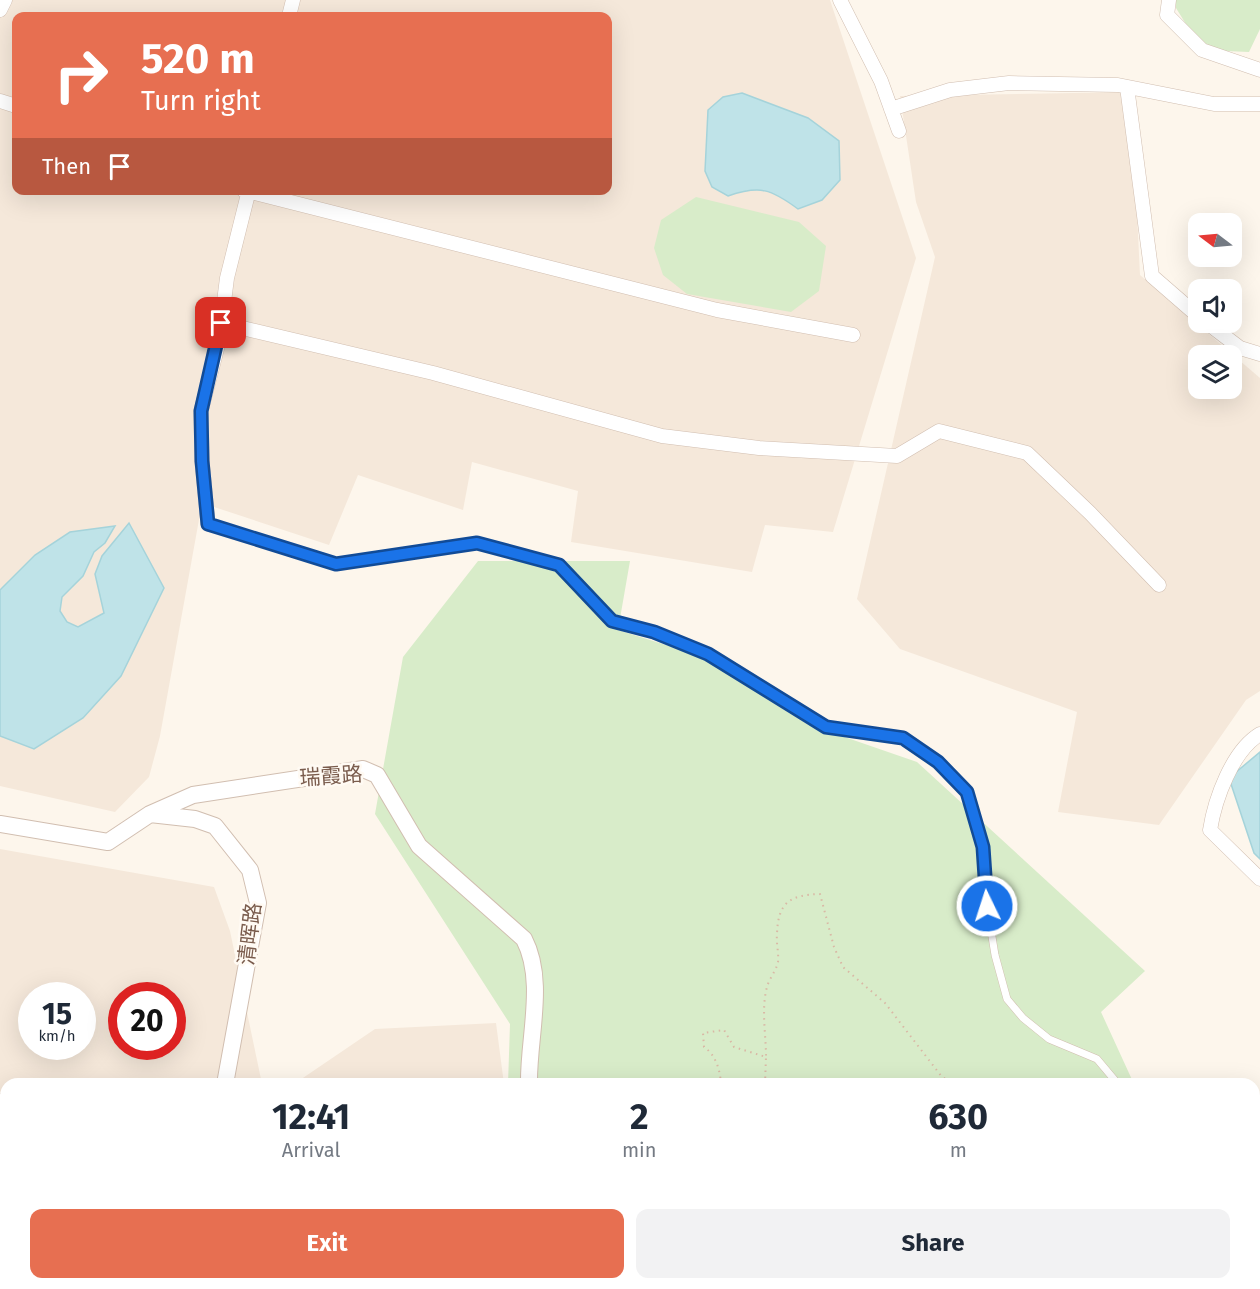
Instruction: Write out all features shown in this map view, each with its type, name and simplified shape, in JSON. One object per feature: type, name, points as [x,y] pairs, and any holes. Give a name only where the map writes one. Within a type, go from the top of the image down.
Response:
[{"type":"street","points":[[0,10],[5,0]]},
{"type":"street","points":[[840,0],[881,81],[899,130]]},
{"type":"street","points":[[1169,0],[1167,15],[1202,50],[1260,70]]},
{"type":"street","points":[[891,109],[950,90],[1009,83],[1127,87],[1214,104],[1260,104]]},
{"type":"street","points":[[1127,87],[1152,276],[1188,307]]},
{"type":"street","points":[[208,524],[202,461],[201,411],[246,195]]},
{"type":"street","points":[[263,195],[717,310],[853,335]]},
{"type":"street","points":[[221,323],[433,373],[662,436],[759,448],[897,456],[939,431],[1027,453],[1090,513],[1159,585]]},
{"type":"street","points":[[1220,333],[1240,348],[1260,354]]},
{"type":"street","points":[[1260,735],[1251,740],[1240,755],[1215,799],[1210,830],[1260,879]]},
{"type":"street","name":"瑞霞路","points":[[0,824],[108,842],[150,814],[192,795],[336,771],[363,769],[377,775],[419,846],[524,939],[533,955],[534,996],[528,1056],[529,1078]]},
{"type":"street","name":"清晖路","points":[[150,814],[195,819],[216,826],[250,870],[258,903],[226,1078]]},
{"type":"lane","points":[[208,524],[336,564],[477,543],[559,565],[612,621],[654,632],[708,654],[826,727],[903,738],[938,762],[967,792],[983,847],[990,926],[1007,999],[1023,1018],[1049,1039],[1097,1059],[1113,1078]]},
{"type":"path","points":[[765,1078],[764,1006],[767,987],[778,962],[777,933],[781,910],[784,904],[798,896],[820,894],[834,947],[843,967],[885,1003],[944,1078]]},
{"type":"path","points":[[720,1078],[719,1070],[711,1052],[704,1047],[703,1033],[723,1030],[734,1047],[766,1057]]},
{"type":"shaded area","points":[[0,0],[830,0],[916,258],[833,532],[765,525],[752,572],[571,542],[578,491],[472,462],[463,510],[358,475],[329,545],[202,503],[160,736],[149,777],[115,812],[0,786]]},
{"type":"shaded area","points":[[1131,92],[1140,275],[1188,316],[1188,333],[1208,333],[1222,345],[1188,345],[1188,399],[1242,399],[1242,363],[1260,378],[1260,691],[1246,700],[1159,825],[1058,812],[1077,712],[900,649],[857,599],[935,257],[916,202],[900,96]]},
{"type":"shaded area","points":[[0,849],[214,887],[230,931],[261,1078],[0,1078]]},
{"type":"shaded area","points":[[496,1023],[503,1078],[303,1078],[375,1029]]},
{"type":"green space","points":[[1176,0],[1260,0],[1260,29],[1249,52],[1202,50],[1176,8]]},
{"type":"green space","points":[[696,197],[799,222],[826,246],[819,291],[791,312],[687,294],[663,275],[654,248],[661,220]]},
{"type":"green space","points":[[478,561],[630,561],[618,630],[698,655],[807,724],[917,762],[1145,971],[1101,1012],[1131,1078],[508,1078],[510,1024],[375,814],[403,657]]},
{"type":"water","points":[[742,93],[808,118],[839,141],[840,180],[822,200],[798,209],[780,197],[765,191],[749,191],[728,196],[712,187],[705,171],[708,110],[723,97]]},
{"type":"water","points":[[129,523],[164,588],[121,676],[83,718],[34,749],[0,736],[0,590],[35,555],[70,532],[115,526],[105,543],[94,552],[83,576],[62,597],[60,611],[67,622],[78,627],[104,613],[95,574],[102,556]]},
{"type":"water","points":[[1260,752],[1260,859],[1254,853],[1229,778]]},
{"type":"route","points":[[221,323],[219,341],[201,411],[202,461],[208,524],[336,564],[477,543],[559,565],[612,621],[654,632],[708,654],[826,727],[903,738],[938,762],[967,792],[983,847],[987,906]]}]
